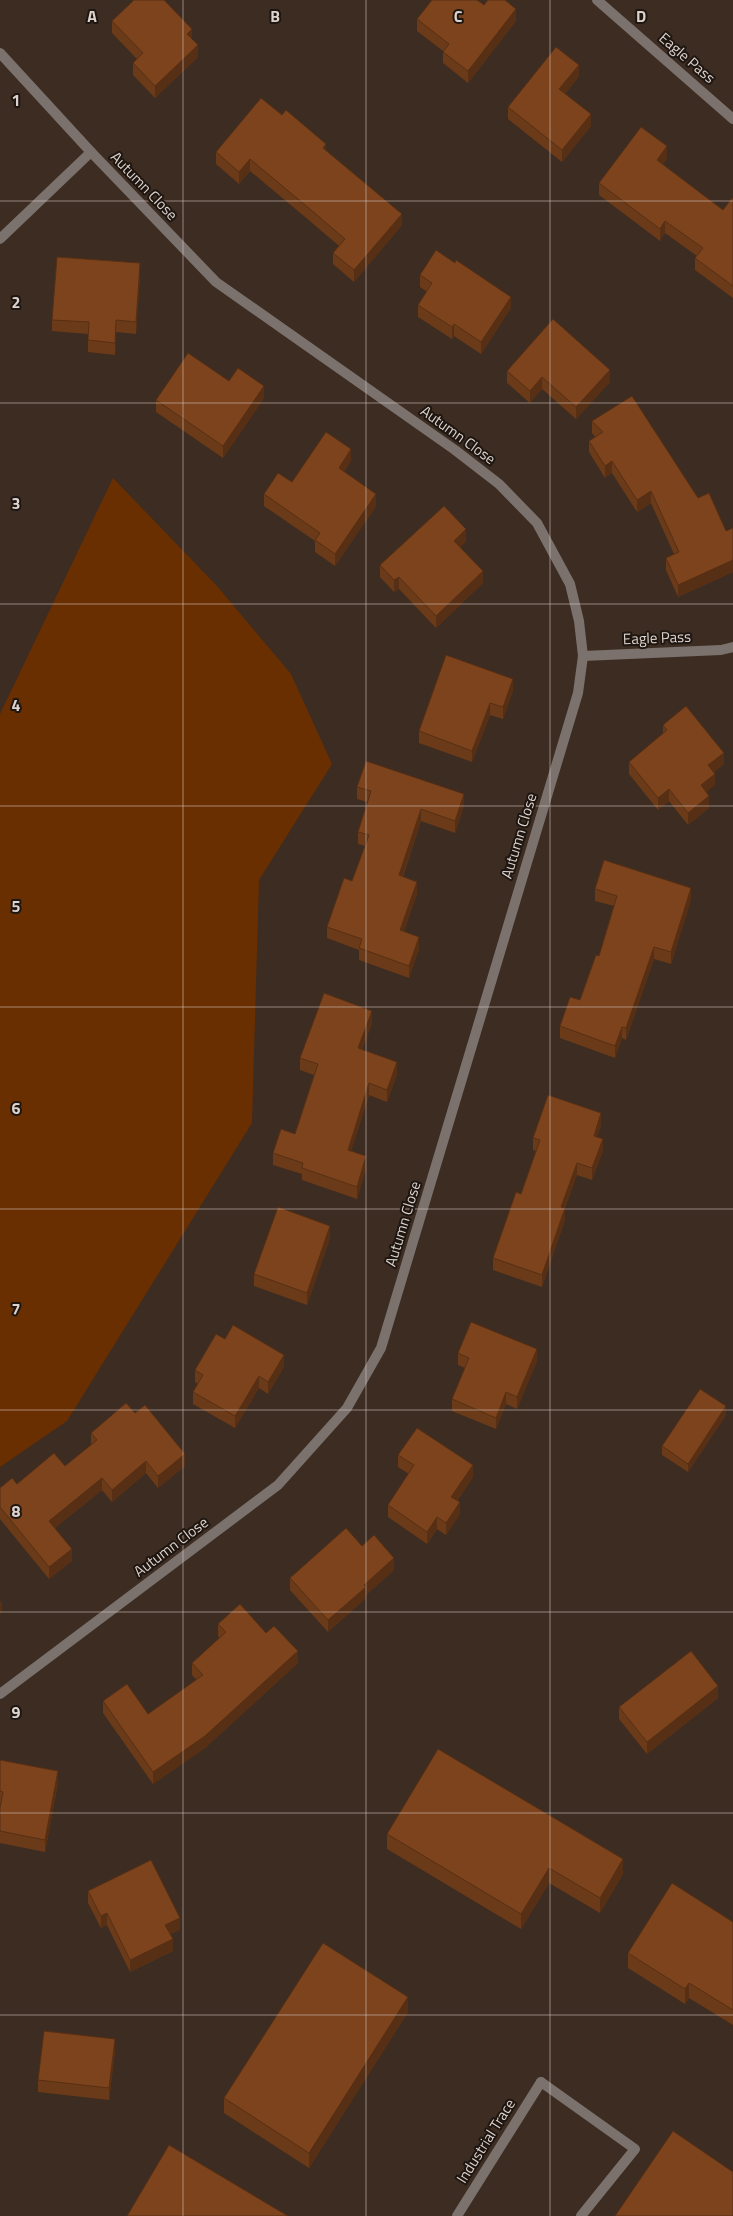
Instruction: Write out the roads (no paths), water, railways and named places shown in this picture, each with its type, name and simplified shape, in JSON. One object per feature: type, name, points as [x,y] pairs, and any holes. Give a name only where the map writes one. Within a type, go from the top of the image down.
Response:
[{"type":"street","name":"Eagle Pass","points":[[598,0],[733,119]]},
{"type":"street","name":"Autumn Close","points":[[0,53],[91,152],[216,282],[371,390],[500,484],[537,523],[570,584],[579,622],[583,656],[578,693],[381,1348],[348,1408],[278,1486],[0,1694]]},
{"type":"street","points":[[0,239],[91,152]]},
{"type":"street","name":"Eagle Pass","points":[[583,656],[721,650],[733,647]]},
{"type":"street","name":"Industrial Trace","points":[[457,2216],[541,2082],[635,2149],[581,2216]]}]
